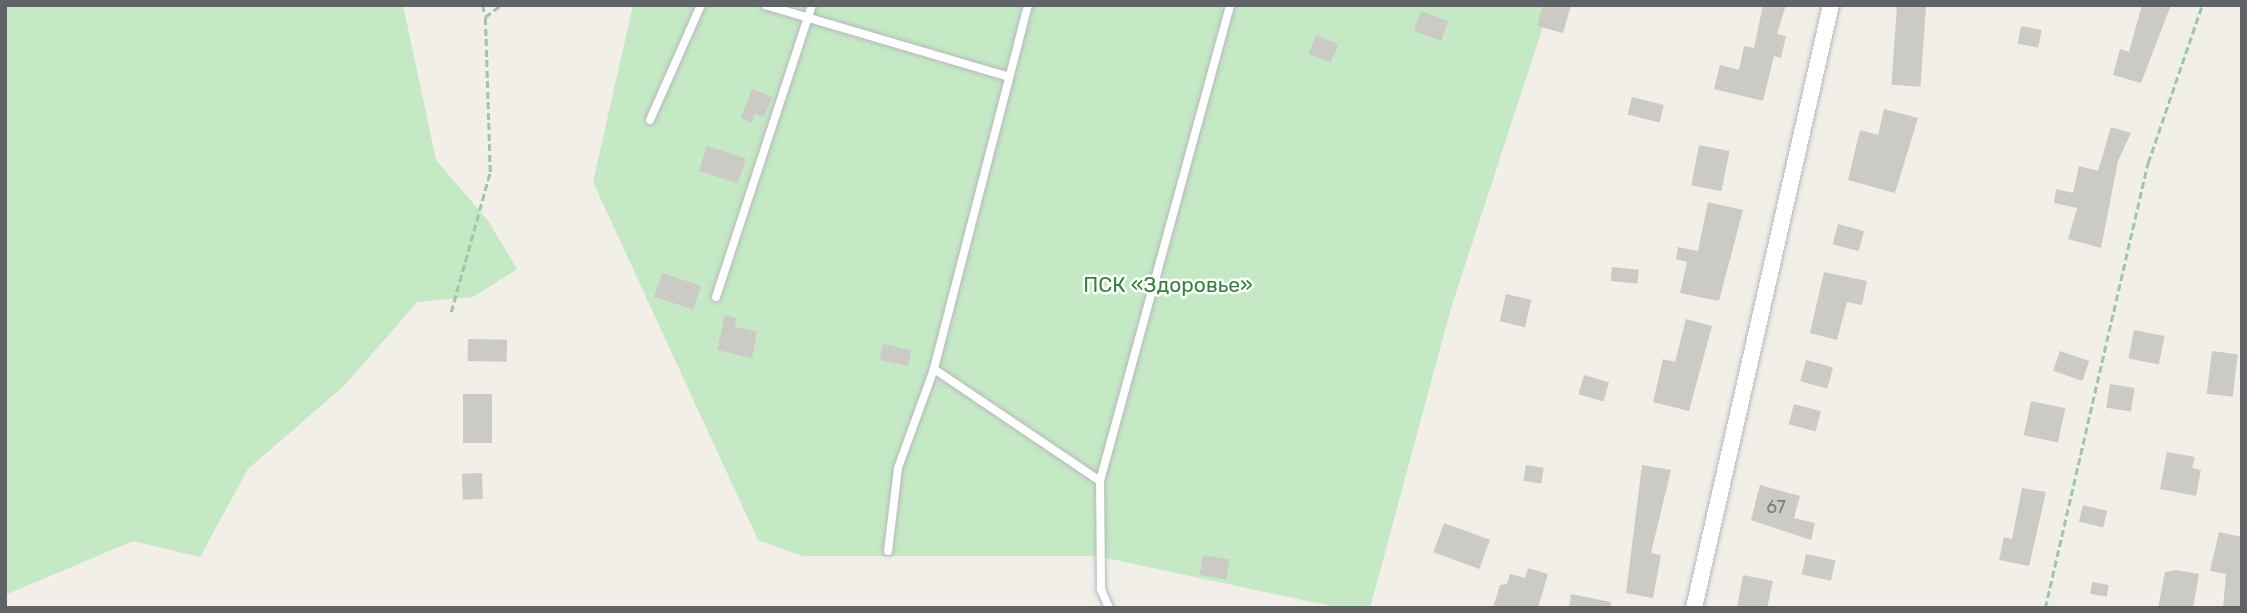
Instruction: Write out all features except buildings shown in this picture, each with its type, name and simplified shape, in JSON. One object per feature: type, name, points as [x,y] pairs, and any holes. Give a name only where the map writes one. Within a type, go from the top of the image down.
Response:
[{"type":"street","points":[[1694,608],[1831,5]]},
{"type":"lane","points":[[650,120],[701,5]]},
{"type":"lane","points":[[765,5],[807,20],[1009,78]]},
{"type":"lane","points":[[716,297],[811,5]]},
{"type":"lane","points":[[888,551],[898,468],[934,369],[1028,5]]},
{"type":"lane","points":[[1109,608],[1101,589],[1100,481],[1230,5]]},
{"type":"lane","points":[[934,369],[1100,481]]},
{"type":"path","points":[[450,312],[490,173],[483,5]]},
{"type":"path","points":[[485,17],[502,5]]},
{"type":"path","points":[[2045,608],[2148,163],[2202,5]]},
{"type":"green space","points":[[5,5],[403,5],[436,160],[489,222],[517,269],[473,297],[417,302],[345,385],[248,469],[200,557],[133,541],[5,595]]},
{"type":"green space","name":"ПСК «Здоровье»","points":[[633,5],[1550,5],[1451,308],[1370,608],[1340,608],[1097,556],[803,556],[758,540],[593,182]]}]
